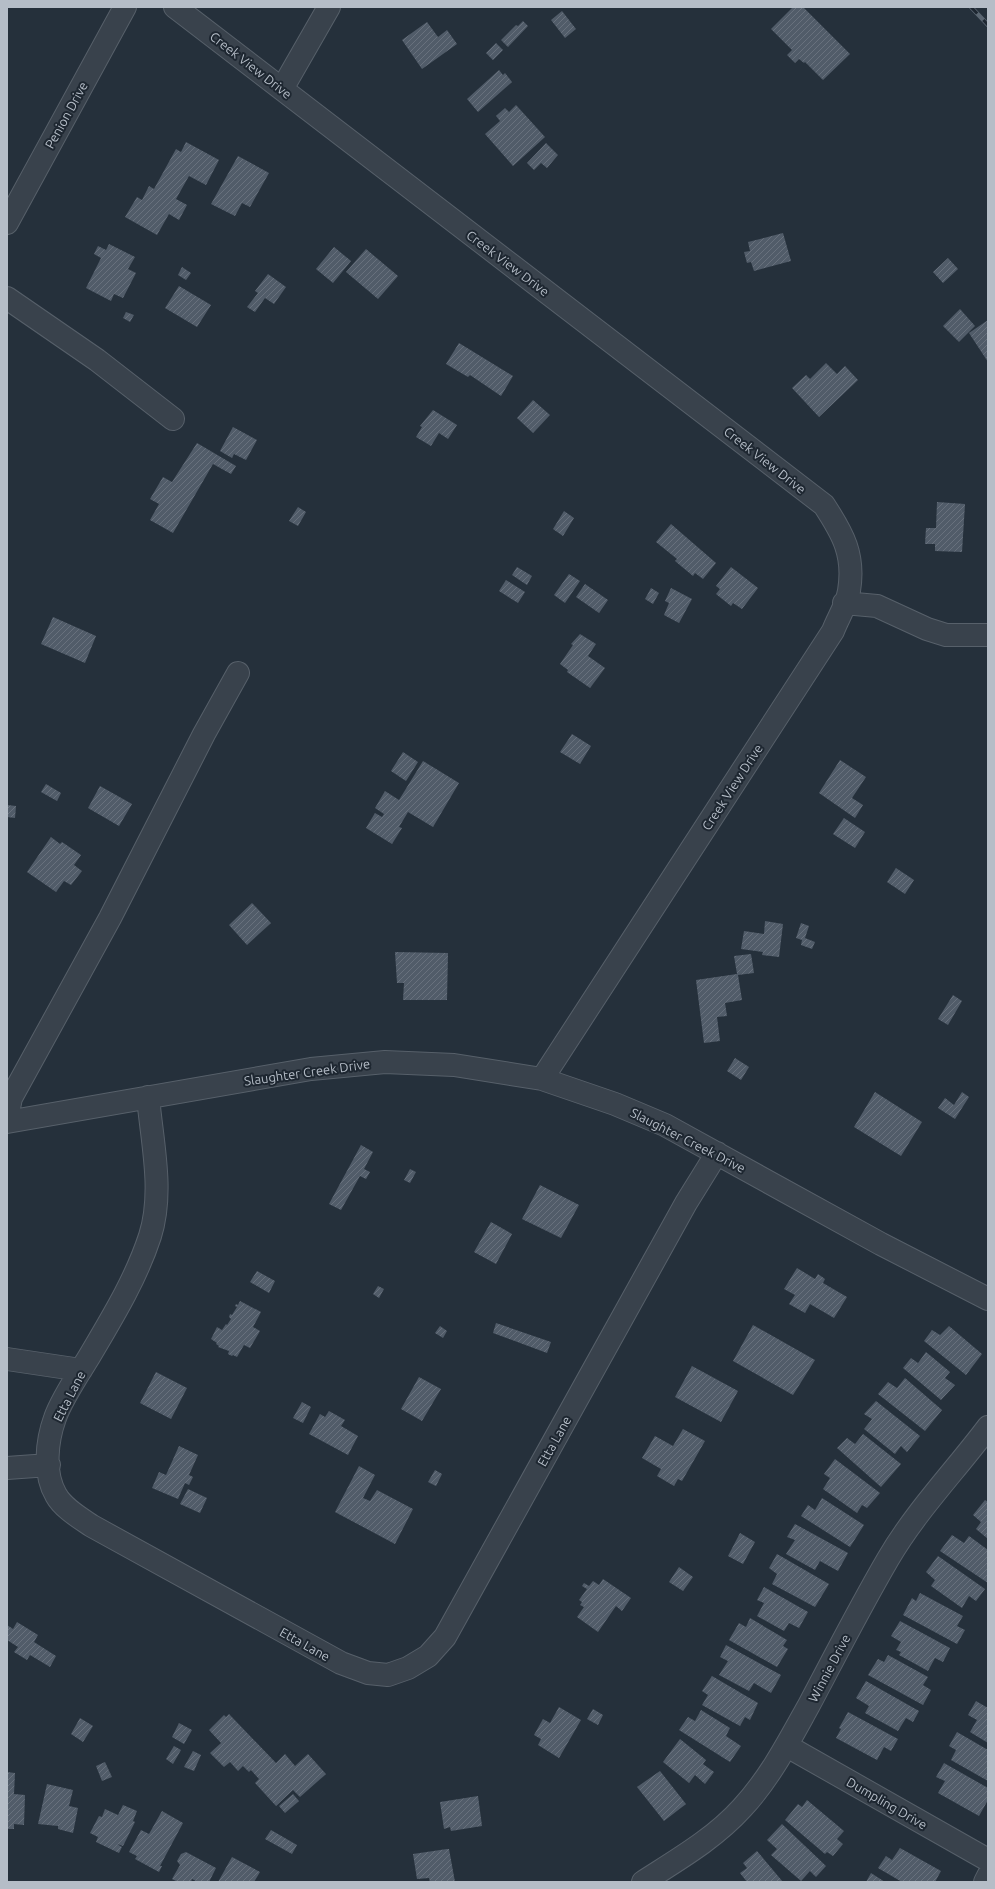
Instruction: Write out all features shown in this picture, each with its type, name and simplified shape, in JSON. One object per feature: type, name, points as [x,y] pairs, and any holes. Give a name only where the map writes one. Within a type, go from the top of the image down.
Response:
[{"type":"street","name":"Penion Drive","points":[[7,222],[125,7]]},
{"type":"street","name":"Creek View Drive","points":[[175,7],[824,505],[840,530],[850,557],[849,591],[833,631],[542,1079]]},
{"type":"street","points":[[282,89],[329,7]]},
{"type":"street","points":[[7,298],[97,360],[174,419]]},
{"type":"street","points":[[844,603],[877,606],[927,629],[946,635],[988,635]]},
{"type":"street","points":[[7,1118],[11,1098],[110,918],[204,734],[238,673]]},
{"type":"street","name":"Slaughter Creek Drive","points":[[7,1122],[311,1069],[386,1062],[454,1065],[542,1079],[615,1104],[665,1125],[881,1244],[988,1300]]},
{"type":"street","name":"Etta Lane","points":[[148,1097],[156,1203],[150,1234],[142,1258],[126,1292],[55,1417],[48,1448],[51,1484],[56,1495],[76,1515],[92,1526],[341,1664],[368,1673],[388,1675],[408,1668],[428,1656],[445,1637],[686,1203],[717,1153]]},
{"type":"street","points":[[7,1359],[81,1370]]},
{"type":"street","name":"Winnie Drive","points":[[643,1882],[695,1848],[742,1809],[764,1782],[787,1746],[888,1558],[914,1520],[988,1427]]},
{"type":"street","points":[[7,1468],[49,1465]]},
{"type":"street","name":"Dumpling Drive","points":[[787,1746],[988,1860]]},
{"type":"street","points":[[985,1882],[988,1876]]},
{"type":"building","points":[[793,7],[803,7],[850,54],[823,80],[805,62],[804,63],[799,59],[795,63],[787,55],[792,50],[771,29]]},
{"type":"building","points":[[562,11],[576,29],[565,38],[551,20]]},
{"type":"building","points":[[523,21],[528,26],[508,47],[501,40],[516,25],[518,26]]},
{"type":"building","points":[[427,22],[438,37],[447,30],[457,44],[422,69],[402,40]]},
{"type":"building","points":[[496,43],[503,50],[493,60],[486,53]]},
{"type":"building","points":[[499,70],[503,75],[505,73],[512,82],[478,112],[467,99]]},
{"type":"building","points":[[516,105],[545,137],[513,166],[485,134],[500,121],[496,116],[505,108],[509,112]]},
{"type":"building","points":[[186,142],[219,160],[206,185],[189,176],[176,199],[187,205],[179,220],[169,214],[157,235],[125,217],[137,197],[142,200],[149,186],[154,189],[176,149],[181,152]]},
{"type":"building","points":[[546,143],[558,155],[547,168],[541,163],[534,170],[527,163]]},
{"type":"building","points":[[238,156],[269,173],[250,207],[242,203],[235,216],[211,204]]},
{"type":"building","points":[[783,233],[791,261],[754,271],[751,262],[747,263],[744,252],[750,251],[748,242]]},
{"type":"building","points":[[109,244],[135,257],[128,269],[136,273],[123,298],[114,294],[111,301],[86,288],[101,258],[94,254],[98,246],[106,250]]},
{"type":"building","points":[[334,247],[351,261],[333,283],[316,269]]},
{"type":"building","points":[[366,249],[398,276],[378,299],[346,272]]},
{"type":"building","points":[[948,258],[958,269],[943,283],[933,272]]},
{"type":"building","points":[[182,267],[191,273],[186,280],[178,275]]},
{"type":"building","points":[[268,274],[286,287],[274,304],[265,298],[255,312],[247,307],[258,293],[255,291]]},
{"type":"building","points":[[179,286],[211,305],[197,327],[165,308]]},
{"type":"building","points":[[960,309],[975,326],[959,342],[943,326]]},
{"type":"building","points":[[126,312],[134,315],[130,322],[123,318]]},
{"type":"building","points":[[988,320],[988,362],[969,333]]},
{"type":"building","points":[[459,343],[513,376],[501,396],[470,375],[468,377],[446,364]]},
{"type":"building","points":[[826,363],[837,374],[845,366],[858,380],[819,417],[792,388],[806,375],[810,379]]},
{"type":"building","points":[[533,400],[550,415],[533,433],[517,418]]},
{"type":"building","points":[[433,410],[457,425],[448,439],[439,433],[431,446],[416,437],[422,427],[420,426]]},
{"type":"building","points":[[233,427],[257,440],[246,460],[234,454],[232,458],[220,451]]},
{"type":"building","points":[[197,443],[236,466],[231,474],[213,464],[173,533],[150,520],[159,504],[150,499],[163,477],[172,482]]},
{"type":"building","points":[[937,502],[965,504],[962,552],[935,551],[935,544],[925,544],[926,528],[936,528]]},
{"type":"building","points":[[298,507],[306,512],[298,526],[289,521]]},
{"type":"building","points":[[564,511],[574,518],[563,536],[553,529]]},
{"type":"building","points":[[671,524],[716,563],[703,579],[695,573],[693,576],[675,561],[677,559],[656,542]]},
{"type":"building","points":[[517,567],[532,576],[527,585],[512,575]]},
{"type":"building","points":[[731,567],[758,588],[742,609],[733,603],[731,606],[716,594],[720,589],[716,586]]},
{"type":"building","points":[[569,574],[580,581],[565,603],[554,595]]},
{"type":"building","points":[[506,580],[525,592],[518,603],[499,591]]},
{"type":"building","points":[[585,584],[608,600],[599,613],[576,597]]},
{"type":"building","points":[[651,588],[659,593],[653,604],[645,599]]},
{"type":"building","points":[[671,588],[692,599],[679,623],[664,615],[669,603],[665,601]]},
{"type":"building","points":[[53,617],[96,636],[85,663],[41,644]]},
{"type":"building","points":[[580,634],[596,644],[588,656],[605,668],[590,688],[567,672],[568,670],[560,664],[573,645],[571,644]]},
{"type":"building","points":[[572,734],[591,746],[580,764],[560,752]]},
{"type":"building","points":[[403,752],[418,762],[406,781],[391,771]]},
{"type":"building","points":[[840,760],[866,777],[852,798],[863,805],[855,818],[819,793]]},
{"type":"building","points":[[423,761],[459,783],[433,827],[408,812],[399,827],[402,828],[392,844],[366,828],[375,813],[382,817],[384,814],[375,808],[385,791],[399,800]]},
{"type":"building","points":[[46,784],[61,793],[57,801],[41,792]]},
{"type":"building","points":[[100,786],[132,804],[119,826],[88,808]]},
{"type":"building","points":[[7,805],[16,806],[15,818],[7,817]]},
{"type":"building","points":[[844,818],[865,832],[855,848],[833,834]]},
{"type":"building","points":[[51,837],[60,844],[62,842],[81,855],[74,865],[82,871],[71,885],[64,881],[56,892],[27,872]]},
{"type":"building","points":[[896,868],[914,880],[905,894],[887,882]]},
{"type":"building","points":[[252,903],[271,923],[247,945],[229,925]]},
{"type":"building","points":[[765,921],[783,924],[779,957],[762,955],[763,952],[741,949],[744,931],[764,934]]},
{"type":"building","points":[[801,923],[809,926],[805,938],[815,942],[812,949],[801,945],[802,940],[796,938]]},
{"type":"building","points":[[395,952],[448,953],[447,1000],[403,1000],[404,983],[397,983]]},
{"type":"building","points":[[751,954],[754,973],[738,975],[742,1000],[725,1003],[727,1016],[717,1017],[720,1041],[704,1043],[696,980],[737,974],[734,956]]},
{"type":"building","points":[[953,995],[962,1001],[948,1025],[938,1019]]},
{"type":"building","points":[[735,1058],[749,1067],[741,1080],[727,1071]]},
{"type":"building","points":[[875,1092],[922,1122],[901,1156],[854,1127]]},
{"type":"building","points":[[962,1092],[969,1097],[955,1119],[938,1108],[945,1098],[954,1105]]},
{"type":"building","points":[[361,1145],[373,1152],[364,1169],[370,1172],[366,1179],[360,1176],[341,1210],[329,1204]]},
{"type":"building","points":[[410,1169],[416,1172],[410,1183],[404,1180]]},
{"type":"building","points":[[540,1185],[579,1205],[561,1238],[522,1219]]},
{"type":"building","points":[[491,1222],[512,1234],[496,1264],[474,1252]]},
{"type":"building","points":[[797,1268],[815,1279],[818,1274],[825,1279],[823,1283],[847,1297],[834,1318],[810,1304],[805,1313],[789,1304],[795,1295],[784,1289]]},
{"type":"building","points":[[257,1271],[275,1281],[269,1293],[250,1282]]},
{"type":"building","points":[[378,1286],[384,1289],[379,1298],[373,1294]]},
{"type":"building","points":[[240,1301],[261,1312],[253,1327],[260,1331],[250,1348],[244,1345],[237,1357],[228,1354],[229,1351],[218,1347],[219,1346],[216,1344],[217,1343],[211,1339],[217,1327],[222,1330],[226,1324],[227,1325],[231,1319],[229,1317],[230,1314],[232,1315],[237,1307],[235,1306],[236,1304],[238,1305]]},
{"type":"building","points":[[496,1323],[551,1342],[547,1353],[493,1333]]},
{"type":"building","points":[[753,1325],[815,1360],[793,1395],[733,1361]]},
{"type":"building","points":[[440,1326],[447,1331],[443,1338],[435,1333]]},
{"type":"building","points":[[949,1326],[982,1354],[966,1375],[924,1341],[932,1330],[940,1335]]},
{"type":"building","points":[[926,1352],[950,1372],[945,1378],[955,1385],[941,1400],[903,1368],[911,1358],[918,1363]]},
{"type":"building","points":[[692,1366],[738,1391],[721,1422],[675,1397]]},
{"type":"building","points":[[156,1372],[187,1388],[171,1419],[140,1403]]},
{"type":"building","points":[[419,1377],[441,1389],[422,1421],[401,1409]]},
{"type":"building","points":[[905,1378],[942,1410],[925,1431],[878,1394],[888,1382],[897,1388]]},
{"type":"building","points":[[876,1401],[920,1436],[907,1452],[901,1446],[895,1454],[864,1429],[872,1419],[864,1414]]},
{"type":"building","points":[[302,1402],[311,1407],[303,1423],[293,1418]]},
{"type":"building","points":[[329,1411],[345,1420],[341,1426],[358,1436],[348,1455],[309,1434],[320,1414],[325,1417]]},
{"type":"building","points":[[683,1429],[705,1441],[682,1481],[678,1479],[674,1486],[657,1476],[661,1469],[642,1458],[655,1436],[673,1446]]},
{"type":"building","points":[[863,1434],[901,1464],[881,1487],[837,1448],[847,1438],[855,1444]]},
{"type":"building","points":[[179,1446],[198,1455],[189,1475],[193,1477],[189,1485],[185,1483],[178,1499],[152,1488],[159,1472],[166,1475]]},
{"type":"building","points":[[835,1459],[880,1493],[867,1508],[862,1505],[857,1513],[823,1489],[830,1478],[824,1474]]},
{"type":"building","points":[[359,1466],[375,1475],[363,1498],[370,1501],[377,1490],[413,1509],[395,1544],[335,1512]]},
{"type":"building","points":[[435,1470],[442,1474],[436,1486],[428,1482]]},
{"type":"building","points":[[188,1489],[207,1498],[200,1513],[180,1504]]},
{"type":"building","points":[[822,1498],[864,1525],[850,1547],[801,1516],[808,1505],[815,1510]]},
{"type":"building","points":[[985,1500],[988,1502],[988,1539],[976,1529],[981,1522],[973,1515]]},
{"type":"building","points":[[795,1524],[848,1553],[838,1571],[820,1561],[815,1570],[786,1554],[795,1540],[787,1537]]},
{"type":"building","points":[[740,1533],[755,1542],[743,1564],[728,1556]]},
{"type":"building","points":[[952,1535],[964,1543],[969,1536],[988,1550],[988,1583],[940,1551]]},
{"type":"building","points":[[777,1554],[829,1584],[815,1607],[772,1584],[777,1574],[769,1568]]},
{"type":"building","points":[[938,1556],[985,1589],[976,1601],[969,1596],[962,1608],[931,1586],[935,1580],[926,1572]]},
{"type":"building","points":[[679,1567],[693,1577],[683,1591],[669,1582]]},
{"type":"building","points":[[603,1579],[631,1598],[622,1611],[616,1606],[598,1632],[577,1617],[584,1607],[580,1605],[582,1602],[579,1600],[587,1589],[582,1586],[584,1583],[589,1586],[593,1581],[599,1585]]},
{"type":"building","points":[[764,1587],[808,1612],[799,1628],[789,1623],[784,1631],[757,1616],[764,1603],[757,1600]]},
{"type":"building","points":[[920,1593],[963,1616],[957,1626],[965,1630],[957,1644],[903,1615],[912,1598],[916,1601]]},
{"type":"building","points":[[750,1618],[787,1640],[783,1646],[788,1649],[777,1667],[729,1640],[739,1623],[746,1627]]},
{"type":"building","points":[[900,1621],[950,1648],[943,1662],[935,1658],[928,1671],[899,1655],[901,1652],[896,1650],[901,1642],[891,1636]]},
{"type":"building","points":[[17,1622],[38,1635],[34,1642],[56,1656],[50,1667],[30,1655],[27,1660],[14,1652],[18,1647],[7,1640],[7,1625],[13,1629]]},
{"type":"building","points":[[726,1645],[781,1675],[771,1693],[754,1683],[749,1691],[719,1675],[728,1661],[720,1657]]},
{"type":"building","points":[[888,1655],[928,1677],[923,1685],[931,1690],[923,1705],[868,1675],[878,1659],[884,1662]]},
{"type":"building","points":[[712,1676],[758,1703],[750,1720],[745,1717],[740,1726],[702,1705],[708,1695],[702,1691]]},
{"type":"building","points":[[866,1681],[919,1711],[913,1722],[906,1718],[898,1731],[865,1713],[869,1706],[856,1698]]},
{"type":"building","points":[[976,1701],[988,1708],[988,1743],[970,1732],[977,1720],[968,1715]]},
{"type":"building","points":[[559,1707],[581,1720],[559,1758],[538,1745],[541,1739],[534,1735],[543,1719],[550,1723]]},
{"type":"building","points":[[593,1709],[603,1715],[598,1725],[587,1719]]},
{"type":"building","points":[[701,1710],[730,1728],[726,1736],[741,1746],[730,1762],[679,1730],[688,1717],[695,1721]]},
{"type":"building","points":[[848,1712],[898,1739],[891,1751],[884,1747],[877,1760],[836,1738],[841,1729],[839,1728]]},
{"type":"building","points":[[229,1714],[276,1763],[285,1754],[295,1766],[308,1754],[326,1774],[300,1797],[293,1790],[276,1806],[255,1783],[259,1779],[251,1770],[249,1772],[243,1766],[238,1771],[230,1762],[224,1767],[210,1753],[221,1743],[209,1730],[224,1715],[226,1717]]},
{"type":"building","points":[[80,1718],[93,1726],[83,1742],[71,1734]]},
{"type":"building","points":[[179,1723],[192,1730],[184,1744],[172,1737]]},
{"type":"building","points":[[957,1732],[988,1750],[988,1781],[951,1760],[956,1750],[949,1746]]},
{"type":"building","points":[[680,1739],[706,1760],[703,1764],[714,1772],[705,1784],[695,1775],[689,1783],[663,1762]]},
{"type":"building","points":[[174,1746],[181,1750],[173,1764],[166,1759]]},
{"type":"building","points":[[193,1751],[201,1755],[194,1771],[184,1767]]},
{"type":"building","points":[[105,1762],[112,1777],[102,1781],[96,1766]]},
{"type":"building","points":[[944,1763],[988,1788],[988,1800],[979,1816],[938,1793],[945,1781],[936,1777]]},
{"type":"building","points":[[660,1771],[686,1804],[664,1821],[637,1787]]},
{"type":"building","points":[[7,1772],[15,1773],[14,1794],[25,1795],[24,1825],[14,1824],[14,1829],[7,1829]]},
{"type":"building","points":[[47,1784],[73,1790],[69,1806],[78,1808],[73,1833],[58,1829],[58,1826],[38,1824]]},
{"type":"building","points":[[293,1794],[299,1801],[285,1813],[279,1806]]},
{"type":"building","points":[[478,1796],[482,1826],[451,1831],[450,1827],[444,1829],[440,1802]]},
{"type":"building","points":[[807,1800],[844,1831],[837,1839],[843,1844],[833,1856],[827,1852],[825,1854],[785,1820],[798,1804],[802,1807]]},
{"type":"building","points":[[123,1805],[137,1811],[133,1821],[135,1822],[123,1846],[117,1844],[122,1847],[119,1853],[96,1842],[98,1837],[90,1833],[99,1816],[102,1817],[105,1809],[118,1815]]},
{"type":"building","points":[[162,1811],[183,1823],[160,1866],[162,1866],[159,1872],[135,1859],[137,1856],[129,1852],[141,1830],[149,1834]]},
{"type":"building","points":[[782,1824],[826,1866],[816,1877],[810,1871],[801,1881],[771,1855],[777,1849],[767,1840]]},
{"type":"building","points":[[271,1830],[297,1845],[292,1854],[265,1839]]},
{"type":"building","points":[[900,1848],[941,1871],[935,1882],[902,1882],[878,1868],[886,1856],[892,1860]]},
{"type":"building","points":[[449,1849],[455,1882],[430,1882],[429,1878],[417,1879],[413,1854]]},
{"type":"building","points":[[757,1851],[783,1882],[747,1882],[740,1873],[747,1868],[743,1863]]},
{"type":"building","points":[[186,1852],[216,1868],[209,1882],[198,1882],[192,1879],[191,1882],[178,1882],[172,1879],[180,1865],[177,1861],[181,1854]]},
{"type":"building","points":[[232,1857],[260,1872],[254,1882],[218,1882]]},
{"type":"building","points":[[871,1873],[885,1882],[866,1882]]},
{"type":"railway","points":[[971,7],[988,25]]}]
